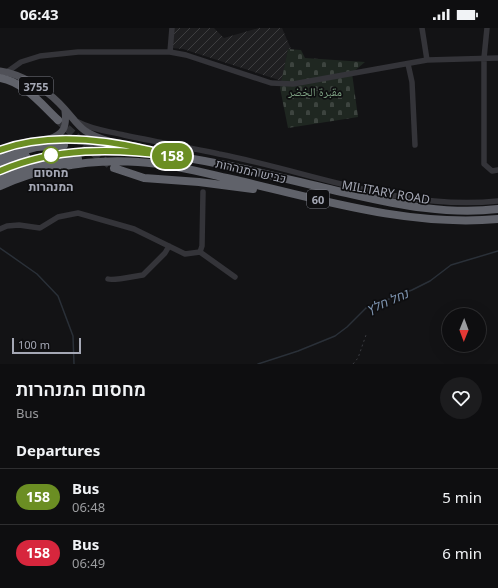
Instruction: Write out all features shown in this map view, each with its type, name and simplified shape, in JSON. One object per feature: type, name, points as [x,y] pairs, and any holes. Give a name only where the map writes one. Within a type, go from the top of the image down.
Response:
[{"type":"highway","points":[[0,78],[11,81],[24,88],[58,120]]},
{"type":"highway","name":"60","points":[[0,150],[20,142],[46,140],[95,141],[142,148],[172,156]]},
{"type":"highway","name":"60","points":[[0,157],[18,151],[58,145],[86,143],[142,148]]},
{"type":"highway","name":"60","points":[[0,164],[32,154],[67,148],[142,148]]},
{"type":"highway","name":"60","points":[[0,171],[28,160],[73,152],[129,151],[172,156]]},
{"type":"highway","name":"כביש המנהרות","points":[[172,156],[409,206],[464,211],[498,210]]},
{"type":"highway","name":"60","points":[[0,178],[33,165],[59,160],[102,159],[139,162]]},
{"type":"highway","name":"כביש המנהרות","points":[[0,186],[20,177],[74,164],[139,162],[197,171],[309,197],[419,217],[468,220],[498,219]]},
{"type":"highway","points":[[114,168],[144,178],[200,182],[309,197]]},
{"type":"main road","name":"3755","points":[[4,71],[48,93],[82,129],[90,135],[142,148]]},
{"type":"main road","points":[[46,140],[59,135],[64,130],[67,113]]},
{"type":"street","points":[[170,52],[172,28]]},
{"type":"street","points":[[422,28],[427,60]]},
{"type":"street","points":[[487,28],[484,58],[484,164],[492,171],[498,170]]},
{"type":"street","points":[[4,71],[30,58],[55,54],[78,52],[170,52],[186,55],[279,84],[293,84],[427,60],[498,58]]},
{"type":"street","points":[[408,64],[412,82],[414,145]]},
{"type":"street","name":"MILITARY ROAD","points":[[67,113],[76,122],[100,131],[221,154],[354,188],[432,201],[457,203],[498,201]]},
{"type":"street","points":[[200,252],[202,246],[201,232],[203,192]]},
{"type":"street","points":[[0,229],[7,226],[19,225],[40,228],[58,217],[78,212],[134,229],[185,254],[200,252],[235,277]]},
{"type":"street","points":[[108,279],[113,281],[132,275],[143,275],[165,253],[169,246]]},
{"type":"path","points":[[353,364],[358,358],[366,335]]},
{"type":"shaded area","points":[[173,28],[214,28],[224,38],[259,28],[282,28],[291,49],[288,49],[282,81],[183,49],[172,48]]},
{"type":"green space","name":"مقبرة الخضر","points":[[288,49],[301,50],[305,58],[365,62],[352,73],[358,117],[288,128],[280,88]]},
{"type":"waterway","points":[[0,248],[37,274],[58,296],[73,336],[74,364]]},
{"type":"waterway","name":"נחל חלץ","points":[[258,364],[298,351],[335,336],[347,327],[366,308],[412,290],[430,281],[451,265],[498,251]]},
{"type":"tunnel","points":[[58,120],[95,154],[114,168]]},
{"type":"bus line","name":"158","points":[[0,150],[20,142],[34,140],[95,141],[138,147],[172,156],[129,151],[100,150],[73,152],[28,160],[0,171]]},
{"type":"place","name":"מחסום המנהרות","points":[[51,155]]}]
